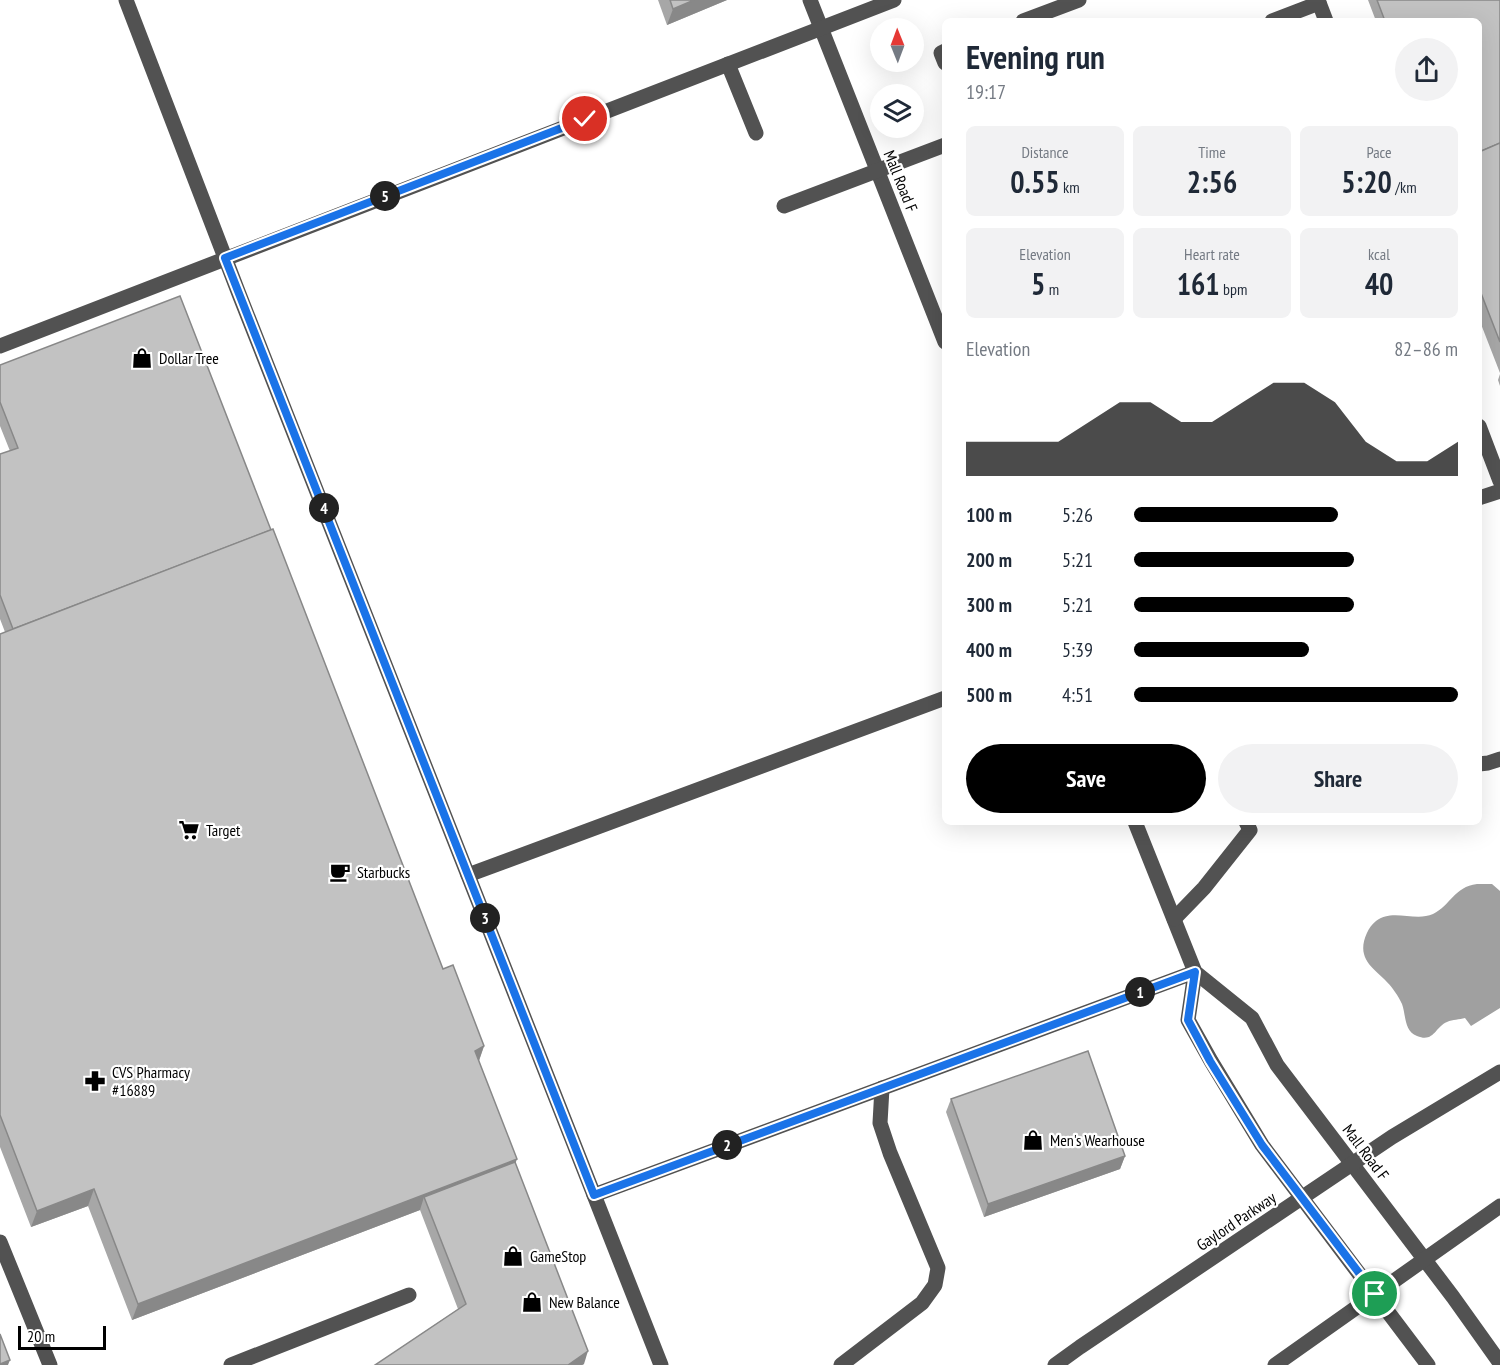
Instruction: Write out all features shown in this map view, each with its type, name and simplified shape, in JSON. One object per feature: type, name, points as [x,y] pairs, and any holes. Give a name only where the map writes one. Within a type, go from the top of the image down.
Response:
[{"type":"street","points":[[126,0],[225,258],[661,1365]]},
{"type":"street","name":"Mall Road F","points":[[810,0],[942,334]]},
{"type":"street","points":[[0,346],[894,0]]},
{"type":"street","points":[[1031,18],[1079,0]]},
{"type":"street","points":[[1279,18],[1318,2],[1325,18]]},
{"type":"street","points":[[728,64],[756,133]]},
{"type":"street","points":[[784,206],[942,146]]},
{"type":"street","points":[[1482,434],[1500,480]]},
{"type":"street","points":[[1482,497],[1500,490]]},
{"type":"street","points":[[468,875],[942,699]]},
{"type":"street","points":[[1482,764],[1500,759]]},
{"type":"street","name":"Mall Road F","points":[[1136,825],[1195,972],[1252,1018],[1277,1065],[1425,1259],[1500,1364]]},
{"type":"street","points":[[1174,919],[1204,888],[1250,830],[1248,825]]},
{"type":"street","points":[[594,1195],[1195,972]]},
{"type":"street","name":"Mall Road F","points":[[1195,972],[1188,1020],[1210,1061],[1262,1145],[1428,1365]]},
{"type":"street","name":"Gaylord Parkway","points":[[1055,1365],[1392,1137],[1500,1072]]},
{"type":"street","points":[[841,1365],[922,1303],[936,1285],[938,1268],[890,1153],[880,1123],[882,1088]]},
{"type":"street","points":[[1275,1365],[1500,1206]]},
{"type":"street","points":[[0,1242],[50,1365]]},
{"type":"street","points":[[231,1365],[409,1295]]},
{"type":"shaded area","points":[[1477,884],[1492,884],[1500,891],[1500,1008],[1471,1026],[1465,1018],[1454,1020],[1443,1024],[1431,1036],[1423,1038],[1417,1036],[1408,1027],[1402,1004],[1397,995],[1366,959],[1363,946],[1366,936],[1373,924],[1382,917],[1396,915],[1419,917],[1433,914],[1458,892]]},
{"type":"building","points":[[670,0],[694,0],[673,9]]},
{"type":"building","points":[[1377,0],[1500,0],[1500,143],[1482,151],[1482,18],[1384,18]]},
{"type":"building","points":[[1500,143],[1500,342],[1482,296],[1482,151]]},
{"type":"building","points":[[180,296],[271,530],[13,629],[0,595],[0,454],[18,448],[0,402],[0,365]]},
{"type":"building","name":"Target","points":[[273,529],[443,969],[453,965],[484,1046],[475,1051],[517,1159],[138,1304],[94,1189],[37,1211],[0,1115],[0,634]]},
{"type":"building","name":"Men's Wearhouse","points":[[1088,1051],[1125,1156],[988,1204],[951,1099]]},
{"type":"building","points":[[515,1162],[588,1351],[568,1365],[375,1365],[466,1304],[424,1197]]},
{"type":"building","points":[[0,1334],[10,1360],[0,1364]]},
{"type":"place","name":"Dollar Tree","points":[[142,358]]},
{"type":"place","name":"Target","points":[[189,830]]},
{"type":"place","name":"Starbucks","points":[[340,872]]},
{"type":"place","name":"CVS Pharmacy #16889","points":[[95,1081]]},
{"type":"place","name":"Men's Wearhouse","points":[[1033,1140]]},
{"type":"place","name":"GameStop","points":[[513,1256]]},
{"type":"place","name":"New Balance","points":[[532,1302]]},
{"type":"route","points":[[585,119],[225,258],[594,1195],[1195,972],[1188,1020],[1210,1061],[1262,1145],[1375,1294]]}]
